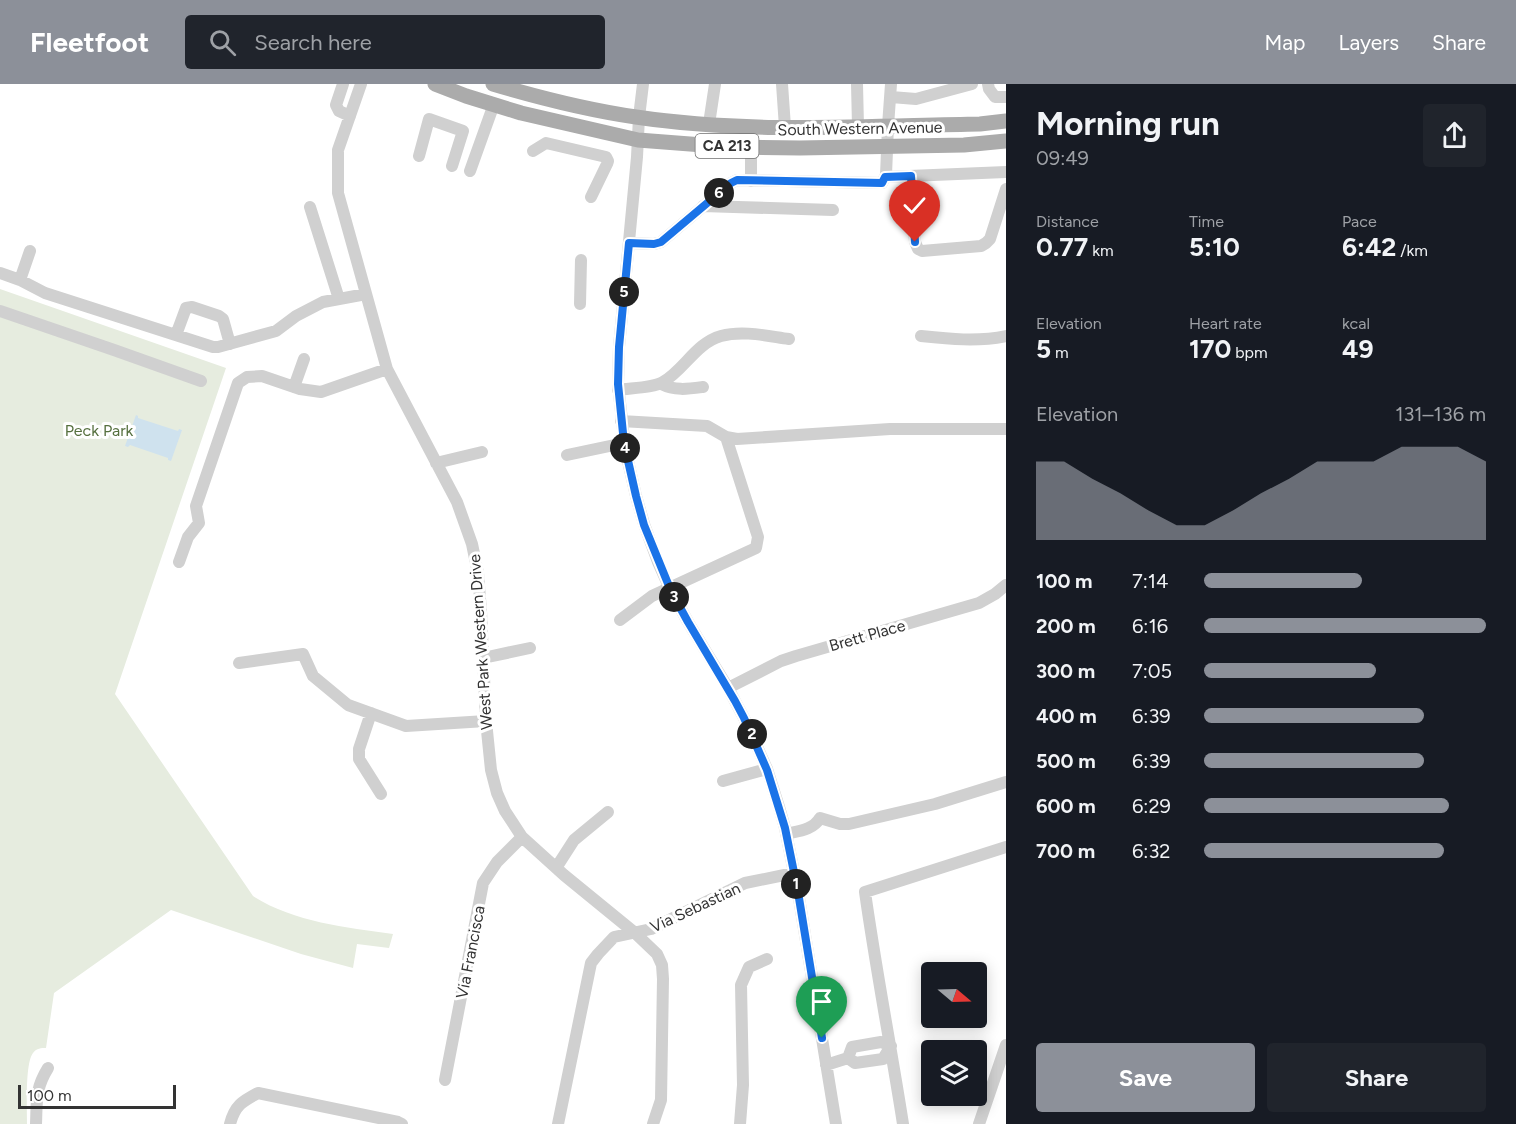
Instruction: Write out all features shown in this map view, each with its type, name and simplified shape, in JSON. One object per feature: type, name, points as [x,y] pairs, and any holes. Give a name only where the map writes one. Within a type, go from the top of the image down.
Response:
[{"type":"main road","name":"South Western Avenue","points":[[435,84],[521,113],[638,140],[751,147],[964,145],[1006,141]]},
{"type":"main road","name":"South Western Avenue","points":[[494,84],[517,87],[578,105],[639,117],[710,124],[754,127],[888,126],[980,124],[1006,121]]},
{"type":"street","points":[[343,84],[336,105],[339,111],[350,116]]},
{"type":"street","name":"West Park Western Drive","points":[[360,84],[338,150],[338,193],[387,369],[457,502],[472,544],[478,573],[486,721],[491,770],[497,793],[504,811],[522,837],[657,954],[662,965],[663,979],[661,1100],[653,1124]]},
{"type":"street","points":[[643,84],[619,347],[618,390],[624,443],[644,525],[670,588],[744,718],[767,770],[779,807],[794,873],[836,1124]]},
{"type":"street","points":[[710,124],[715,84]]},
{"type":"street","points":[[782,84],[785,127]]},
{"type":"street","points":[[857,84],[858,126]]},
{"type":"street","points":[[629,243],[661,242],[737,180],[882,183],[885,177],[891,90],[916,99],[972,84]]},
{"type":"street","points":[[988,84],[995,97],[1006,97]]},
{"type":"street","points":[[470,171],[494,105]]},
{"type":"street","points":[[419,156],[429,119],[463,131],[453,166]]},
{"type":"street","points":[[533,151],[546,143],[606,157],[607,165],[591,197]]},
{"type":"street","points":[[751,147],[752,181]]},
{"type":"street","points":[[885,177],[1006,172],[1006,177]]},
{"type":"street","points":[[911,176],[915,242],[918,249],[922,251],[981,246],[986,243],[990,239],[1006,189]]},
{"type":"street","points":[[703,206],[833,210]]},
{"type":"street","points":[[310,207],[339,299]]},
{"type":"street","points":[[20,280],[30,251]]},
{"type":"street","points":[[579,304],[581,260]]},
{"type":"street","points":[[0,273],[45,293],[213,347],[276,331],[296,316],[323,302],[366,294]]},
{"type":"street","points":[[176,335],[186,308],[192,306],[223,319],[230,344]]},
{"type":"street","points":[[0,311],[201,381]]},
{"type":"street","points":[[618,390],[661,384],[675,374],[701,347],[718,337],[737,333],[789,339]]},
{"type":"street","points":[[921,336],[954,339],[1006,336]]},
{"type":"street","points":[[294,387],[304,359]]},
{"type":"street","points":[[179,562],[188,537],[199,523],[196,506],[238,383],[247,377],[262,376],[294,387],[321,392],[387,369]]},
{"type":"street","points":[[661,384],[681,390],[703,387]]},
{"type":"street","points":[[621,422],[707,426],[726,437],[737,439],[890,429],[1006,429]]},
{"type":"street","points":[[620,620],[652,596],[756,548],[758,537],[726,437]]},
{"type":"street","points":[[567,455],[624,443]]},
{"type":"street","points":[[436,463],[482,452]]},
{"type":"street","name":"Brett Place","points":[[728,687],[781,661],[979,603],[1006,585]]},
{"type":"street","points":[[483,658],[530,648]]},
{"type":"street","points":[[239,663],[303,654],[313,676],[348,705],[406,726],[486,721]]},
{"type":"street","points":[[371,713],[359,749],[359,759],[381,794]]},
{"type":"street","points":[[723,781],[767,770]]},
{"type":"street","points":[[786,834],[810,828],[817,824],[820,818],[849,825],[935,804],[1006,782]]},
{"type":"street","points":[[556,868],[574,840],[608,812]]},
{"type":"street","name":"Via Francisca","points":[[445,1080],[483,883],[497,862],[522,837]]},
{"type":"street","points":[[903,1124],[864,892],[1006,847]]},
{"type":"street","name":"Via Sebastian","points":[[558,1124],[591,963],[598,954],[614,937],[651,929],[745,883],[794,873]]},
{"type":"street","points":[[740,1124],[743,1085],[741,985],[749,968],[766,959]]},
{"type":"street","points":[[826,1065],[848,1058],[852,1047],[881,1042],[891,1046]]},
{"type":"street","points":[[979,1124],[1006,1045]]},
{"type":"street","points":[[36,1124],[37,1091],[48,1068]]},
{"type":"street","points":[[230,1124],[240,1103],[258,1093],[402,1124]]},
{"type":"green space","name":"Peck Park","points":[[0,289],[226,368],[115,694],[253,896],[303,918],[393,934],[389,948],[357,944],[353,968],[301,954],[171,910],[54,993],[46,1048],[35,1051],[30,1058],[27,1124],[0,1124]]},
{"type":"water","points":[[136,415],[138,418],[178,431],[182,430],[171,461],[130,445],[125,446]]},
{"type":"route","points":[[822,1038],[785,828],[767,770],[728,687],[671,591],[644,525],[636,496],[624,443],[618,384],[619,347],[629,243],[661,242],[737,180],[882,183],[885,177],[911,176],[915,242]]}]
